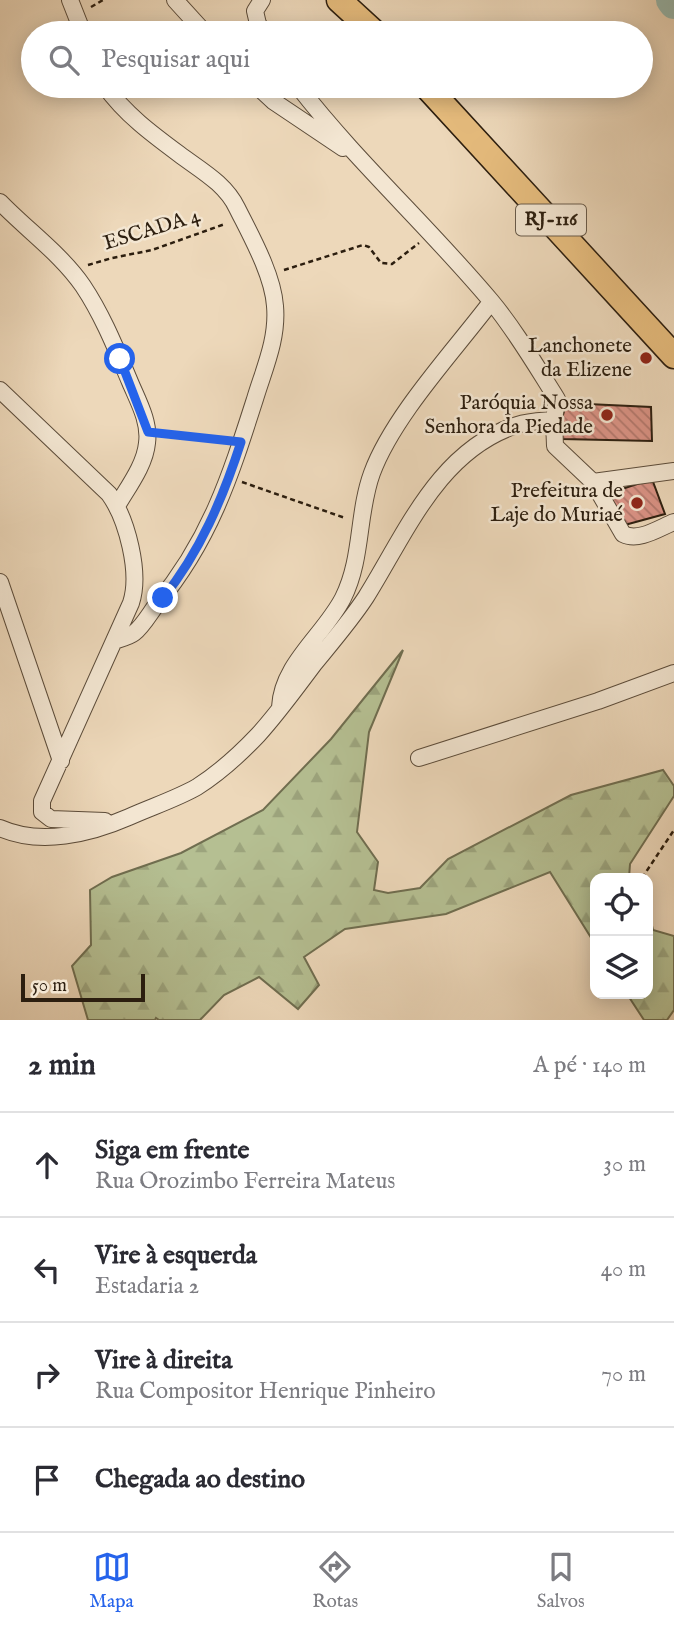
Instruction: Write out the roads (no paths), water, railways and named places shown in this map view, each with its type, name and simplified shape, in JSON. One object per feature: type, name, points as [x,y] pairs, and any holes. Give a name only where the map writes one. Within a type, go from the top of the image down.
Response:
[{"type":"main road","points":[[339,0],[362,21]]},
{"type":"main road","name":"RJ-116","points":[[437,98],[674,356]]},
{"type":"street","points":[[70,0],[78,21]]},
{"type":"street","points":[[175,0],[194,21]]},
{"type":"street","points":[[258,21],[255,11],[262,0]]},
{"type":"street","points":[[114,641],[133,634],[184,570],[215,512],[241,442],[275,332],[275,305],[268,275],[242,218],[225,189],[150,133],[115,98]]},
{"type":"street","points":[[271,98],[358,157]]},
{"type":"street","points":[[308,98],[358,157],[491,302],[557,399],[558,408],[554,420],[555,446],[593,482],[625,536],[643,535],[674,522]]},
{"type":"street","points":[[0,202],[71,271],[103,318],[148,432],[145,456],[117,506]]},
{"type":"street","points":[[279,709],[281,693],[290,672],[342,598],[355,567],[371,477],[388,441],[406,413],[491,302]]},
{"type":"street","points":[[0,390],[101,485],[117,506],[133,562],[135,583],[131,603],[42,802],[42,812],[51,819],[118,822]]},
{"type":"street","points":[[0,828],[27,836],[60,836],[118,822],[198,786],[231,761],[279,709],[348,622],[365,598],[411,518],[458,460],[480,444],[517,425],[554,420]]},
{"type":"street","points":[[593,482],[674,471]]},
{"type":"street","points":[[0,582],[61,761]]},
{"type":"street","points":[[419,758],[598,701],[674,673]]},
{"type":"waterway","points":[[671,0],[674,4]]},
{"type":"place","name":"Lanchonete da Elizene","points":[[646,358]]},
{"type":"place","name":"Paróquia Nossa Senhora da Piedade","points":[[607,415]]},
{"type":"place","name":"Prefeitura de Laje do Muriaé","points":[[637,503]]}]
